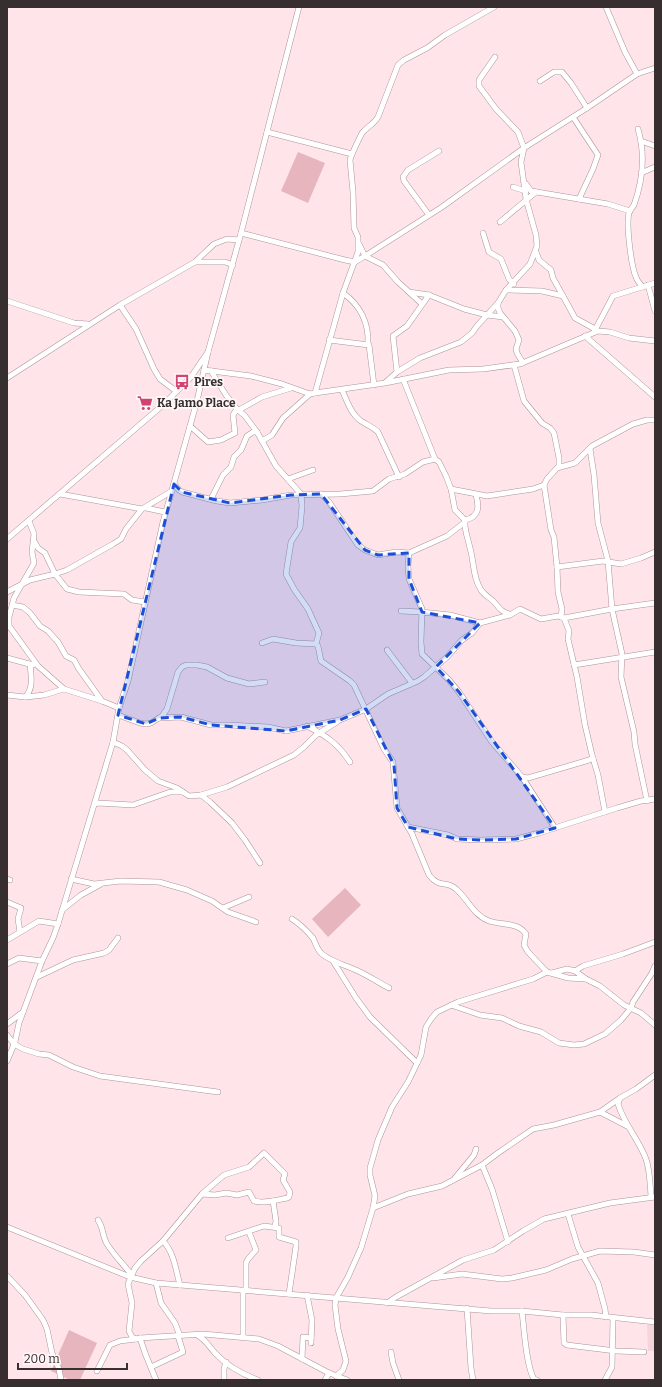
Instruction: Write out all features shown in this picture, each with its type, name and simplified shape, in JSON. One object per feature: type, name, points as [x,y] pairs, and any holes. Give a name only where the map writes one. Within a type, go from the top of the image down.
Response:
[{"type":"street","points":[[7,1061],[14,1044],[23,1012],[58,924],[113,742],[119,708],[128,681],[163,522],[163,511],[172,491],[190,426],[208,352],[241,233],[299,7]]},
{"type":"street","points":[[262,441],[272,435],[283,418],[312,394],[343,292],[358,252],[358,235],[354,228],[350,160],[362,134],[378,117],[399,64],[494,7]]},
{"type":"street","points":[[614,7],[607,8],[625,52],[637,74]]},
{"type":"street","points":[[385,383],[397,372],[420,358],[461,342],[472,333],[498,303],[506,290],[530,264],[536,251],[536,235],[526,199],[521,162],[524,148],[518,132],[496,109],[479,86],[479,80],[495,57]]},
{"type":"street","points":[[241,233],[355,262],[463,192],[524,148],[637,74],[655,68]]},
{"type":"street","points":[[540,81],[554,72],[562,72],[587,108]]},
{"type":"street","points":[[573,117],[598,155],[579,199]]},
{"type":"street","points":[[638,128],[643,150],[641,173],[635,201],[630,211],[629,236],[634,271],[638,282],[645,286],[655,311]]},
{"type":"street","points":[[267,132],[352,154]]},
{"type":"street","points":[[641,141],[655,146]]},
{"type":"street","points":[[428,214],[404,181],[403,177],[408,170],[438,151]]},
{"type":"street","points":[[641,173],[655,167]]},
{"type":"street","points":[[524,180],[531,191],[608,204],[630,211]]},
{"type":"street","points":[[513,188],[526,191]]},
{"type":"street","points":[[500,222],[536,192]]},
{"type":"street","points":[[483,233],[489,252],[501,259],[509,279],[518,290]]},
{"type":"street","points":[[7,378],[89,324],[195,262],[214,244],[227,239],[239,240]]},
{"type":"street","points":[[358,242],[365,256],[383,265],[398,282],[422,304]]},
{"type":"street","points":[[536,251],[539,260],[551,270],[553,278],[576,318],[595,331]]},
{"type":"street","points":[[195,262],[225,262],[232,265]]},
{"type":"street","points":[[595,331],[613,296],[655,283]]},
{"type":"street","points":[[506,290],[542,291],[563,296]]},
{"type":"street","points":[[343,292],[351,298],[364,319],[368,331],[368,344],[374,385]]},
{"type":"street","points":[[410,292],[429,294],[464,309],[487,315],[503,317]]},
{"type":"street","points":[[397,372],[393,336],[407,326],[429,294]]},
{"type":"street","points":[[7,301],[74,323],[89,324]]},
{"type":"street","points":[[498,303],[498,308],[503,317],[515,331],[519,340],[516,349],[523,363]]},
{"type":"street","points":[[120,305],[136,329],[160,379],[176,391]]},
{"type":"street","points":[[204,370],[251,376],[312,394],[374,385],[449,370],[483,369],[523,363],[595,331],[605,331],[629,338],[655,341]]},
{"type":"street","points":[[585,336],[655,397]]},
{"type":"street","points":[[329,340],[368,344]]},
{"type":"street","points":[[7,540],[164,404],[191,377],[208,352]]},
{"type":"street","points":[[514,365],[524,401],[538,418],[554,433],[559,466]]},
{"type":"street","points":[[211,371],[226,396],[245,416],[257,432],[276,466],[301,494],[302,506],[300,528],[291,542],[286,574],[294,589],[308,609],[319,633],[316,644],[318,646],[321,660],[350,681],[366,709],[384,749],[393,762],[397,808],[408,827],[429,875],[439,884],[449,885],[456,888],[480,916],[489,921],[516,926],[522,929],[526,934],[524,945],[528,952],[550,973],[568,978],[586,979]]},
{"type":"street","points":[[403,379],[435,459],[439,462],[451,489],[456,510],[465,521],[466,533],[471,548],[478,585],[502,612],[510,615]]},
{"type":"street","points":[[190,426],[208,442],[221,440],[234,433],[233,415],[238,409],[262,397],[291,388]]},
{"type":"street","points":[[342,390],[355,414],[378,432],[399,477]]},
{"type":"street","points":[[451,489],[487,496],[533,489],[544,485],[551,474],[559,466],[575,463],[590,449],[633,424],[647,420],[655,420]]},
{"type":"street","points":[[210,499],[219,481],[231,466],[234,457],[241,450],[247,436],[253,432],[257,432]]},
{"type":"street","points":[[590,449],[598,523],[608,561],[612,609],[622,657],[622,677],[647,800]]},
{"type":"street","points":[[174,484],[182,492],[224,503],[301,494],[330,494],[373,491],[385,481],[410,472],[423,462],[435,459]]},
{"type":"street","points":[[288,479],[313,470]]},
{"type":"street","points":[[544,485],[551,530],[554,537],[558,592],[562,609],[562,618],[569,631],[568,638],[585,725],[598,775],[605,812]]},
{"type":"street","points":[[291,495],[295,487]]},
{"type":"street","points":[[7,592],[21,584],[39,577],[55,574],[75,566],[121,539],[130,525],[144,509],[172,491]]},
{"type":"street","points":[[60,494],[163,511]]},
{"type":"street","points":[[321,494],[329,502],[354,540],[365,550],[381,555],[396,552],[409,553],[447,536],[465,521],[470,519],[478,511],[479,506],[476,495]]},
{"type":"street","points":[[329,502],[330,494]]},
{"type":"street","points":[[29,521],[33,530],[34,541],[32,552],[34,563],[21,584],[12,605],[8,627],[38,666],[64,689],[119,708]]},
{"type":"street","points":[[34,541],[38,548],[43,551],[48,558],[55,574],[67,589],[74,591],[124,594],[132,600],[145,602]]},
{"type":"street","points":[[557,567],[608,561],[621,564],[655,552]]},
{"type":"street","points":[[409,553],[409,579],[421,606],[422,654],[459,692],[492,742],[522,777],[555,828]]},
{"type":"street","points":[[401,611],[450,615],[480,623],[510,615],[520,609],[541,619],[549,617],[562,618],[655,603]]},
{"type":"street","points":[[12,605],[23,607],[30,613],[40,626],[48,631],[58,642],[66,656],[74,660],[102,701]]},
{"type":"street","points":[[113,742],[127,750],[152,777],[164,784],[177,788],[189,796],[201,795],[227,788],[294,754],[340,720],[366,709],[388,694],[424,677],[436,667],[462,640],[472,634],[480,623]]},
{"type":"street","points":[[262,643],[273,639],[296,643],[316,644]]},
{"type":"street","points":[[388,650],[412,683]]},
{"type":"street","points":[[574,665],[655,652]]},
{"type":"street","points":[[7,658],[38,666]]},
{"type":"street","points":[[25,697],[30,691],[31,686],[30,664]]},
{"type":"street","points":[[118,715],[146,724],[159,718],[165,712],[178,672],[182,666],[197,665],[207,667],[227,678],[248,684],[265,682]]},
{"type":"street","points":[[7,695],[25,697],[44,695],[64,689]]},
{"type":"street","points":[[159,718],[180,717],[211,725],[229,724],[286,731],[340,720]]},
{"type":"street","points":[[308,726],[333,742],[350,762]]},
{"type":"street","points":[[522,777],[528,778],[593,758]]},
{"type":"street","points":[[95,804],[133,805],[170,792],[183,792]]},
{"type":"street","points":[[201,795],[232,823],[249,844],[260,863]]},
{"type":"street","points":[[408,827],[448,835],[457,839],[516,839],[617,808],[655,799]]},
{"type":"street","points":[[71,879],[94,884],[121,880],[159,882],[187,890],[212,901],[228,912],[256,922]]},
{"type":"street","points":[[62,910],[81,895],[104,883]]},
{"type":"street","points":[[223,908],[249,897]]},
{"type":"street","points":[[7,902],[21,908],[18,919],[20,932]]},
{"type":"street","points":[[292,919],[299,924],[313,939],[318,951],[333,961],[358,970],[389,988]]},
{"type":"street","points":[[7,940],[38,921],[58,924]]},
{"type":"street","points":[[37,977],[73,960],[104,953],[109,950],[118,938]]},
{"type":"street","points":[[575,971],[583,966],[623,954],[655,942]]},
{"type":"street","points":[[7,964],[19,958],[42,961]]},
{"type":"street","points":[[333,961],[352,992],[370,1017],[417,1063]]},
{"type":"street","points":[[451,1006],[480,1015],[502,1018],[519,1026],[541,1032],[559,1043],[574,1045],[584,1044],[605,1034],[631,1008],[633,1002],[655,966]]},
{"type":"street","points":[[336,1376],[341,1373],[346,1362],[338,1329],[335,1305],[336,1298],[348,1277],[361,1248],[373,1208],[374,1196],[370,1175],[373,1157],[378,1140],[392,1107],[408,1082],[421,1055],[426,1027],[437,1012],[463,1000],[550,973],[567,970],[575,971],[586,979],[600,986],[617,1000],[647,1016],[655,1025]]},
{"type":"street","points":[[7,1024],[14,1017],[23,1012]]},
{"type":"street","points":[[7,1035],[14,1044],[33,1053],[49,1055],[73,1067],[104,1077],[218,1092]]},
{"type":"street","points":[[373,1208],[408,1194],[442,1186],[482,1166],[498,1152],[533,1129],[554,1125],[600,1112],[655,1075]]},
{"type":"street","points":[[387,1303],[463,1260],[488,1253],[538,1222],[610,1203],[653,1196],[646,1159],[618,1106],[620,1098]]},
{"type":"street","points":[[600,1112],[629,1127]]},
{"type":"street","points":[[453,1180],[476,1153],[476,1150]]},
{"type":"street","points":[[156,1380],[138,1338],[130,1335],[129,1331],[132,1303],[128,1284],[131,1276],[141,1261],[163,1241],[202,1194],[224,1175],[249,1167],[265,1153],[285,1174],[283,1180],[290,1192],[289,1197],[273,1201],[256,1202],[249,1192],[237,1195],[226,1193],[214,1195],[202,1194]]},
{"type":"street","points":[[482,1166],[492,1189],[508,1242]]},
{"type":"street","points":[[273,1201],[276,1221],[275,1227]]},
{"type":"street","points":[[568,1214],[577,1243],[598,1283],[606,1317]]},
{"type":"street","points":[[98,1220],[102,1226],[107,1244],[131,1276]]},
{"type":"street","points":[[228,1238],[266,1226],[280,1229],[279,1237],[297,1244],[289,1294]]},
{"type":"street","points":[[7,1227],[131,1276],[156,1282],[387,1303],[468,1308],[491,1311],[522,1311],[563,1315],[591,1315],[655,1322]]},
{"type":"street","points":[[243,1337],[246,1263],[256,1250],[249,1232]]},
{"type":"street","points":[[163,1241],[172,1255],[180,1285]]},
{"type":"street","points":[[430,1278],[462,1274],[502,1279],[512,1278],[546,1270],[596,1252],[648,1253],[655,1255]]},
{"type":"street","points":[[7,1276],[25,1295],[43,1320],[47,1329],[52,1353],[59,1369],[61,1380]]},
{"type":"street","points":[[151,1367],[183,1352],[175,1323],[161,1303],[156,1282]]},
{"type":"street","points":[[302,1359],[303,1337],[311,1340],[312,1320],[307,1296]]},
{"type":"street","points":[[468,1308],[473,1380]]},
{"type":"street","points":[[522,1311],[529,1365],[532,1376],[537,1380]]},
{"type":"street","points":[[563,1315],[565,1344],[644,1352]]},
{"type":"street","points":[[605,1380],[612,1367],[613,1318]]},
{"type":"street","points":[[97,1371],[110,1345],[120,1341],[138,1338],[212,1334],[259,1339],[278,1346],[329,1373],[347,1380]]},
{"type":"street","points":[[197,1335],[226,1362],[241,1372],[258,1380]]},
{"type":"street","points":[[391,1352],[399,1380]]},
{"type":"street","points":[[224,1380],[224,1369],[226,1362]]},
{"type":"street","points":[[325,1380],[329,1373]]},
{"type":"highlighted area","points":[[174,484],[182,492],[230,503],[291,495],[321,494],[365,550],[378,555],[409,553],[409,579],[422,612],[480,623],[436,667],[459,692],[555,828],[516,839],[481,840],[457,839],[408,827],[397,808],[394,765],[366,709],[340,720],[286,731],[211,725],[181,717],[159,718],[146,724],[118,715]]},
{"type":"shaded area","points":[[298,152],[325,163],[308,203],[281,191]]},
{"type":"shaded area","points":[[345,888],[361,905],[328,937],[312,919]]},
{"type":"shaded area","points":[[647,1325],[655,1325],[655,1351],[648,1351]]},
{"type":"shaded area","points":[[69,1330],[97,1343],[80,1380],[70,1380],[51,1371]]},
{"type":"place","name":"Pires","points":[[182,382]]},
{"type":"place","name":"Ka Jamo Place","points":[[145,403]]}]
